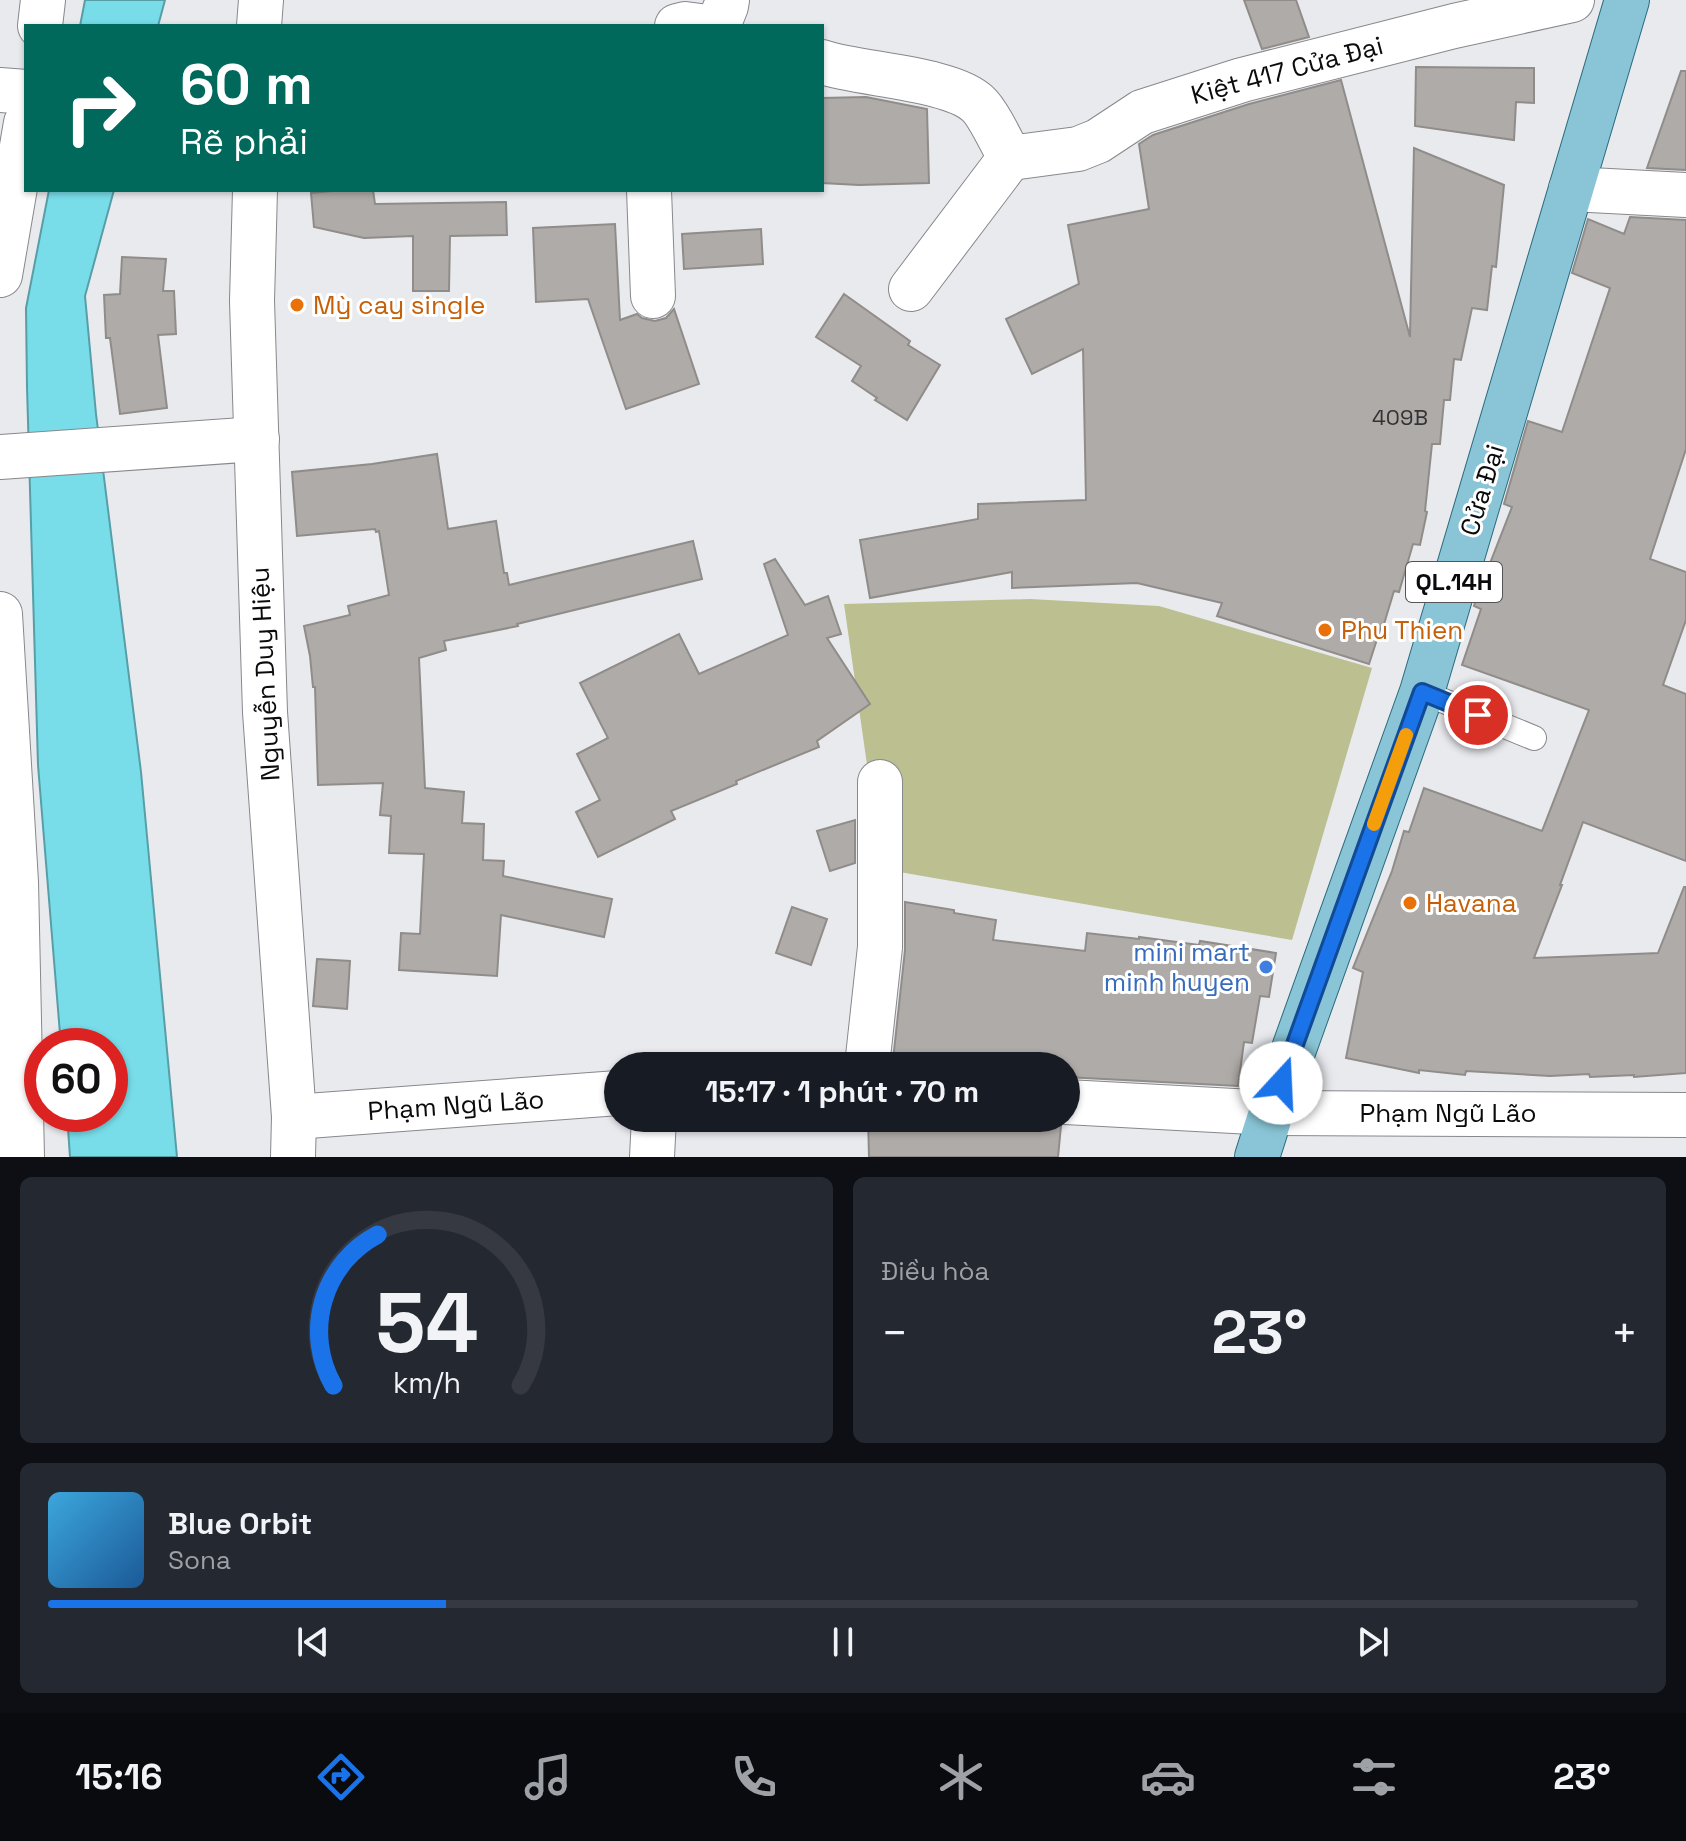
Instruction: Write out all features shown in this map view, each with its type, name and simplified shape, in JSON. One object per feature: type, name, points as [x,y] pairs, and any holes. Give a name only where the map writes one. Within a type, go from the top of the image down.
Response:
[{"type":"main road","name":"Cửa Đại","points":[[1257,1157],[1422,692],[1627,0]]},
{"type":"street","points":[[40,24],[43,0]]},
{"type":"street","points":[[259,24],[261,0]]},
{"type":"street","points":[[719,24],[727,0]]},
{"type":"street","name":"Kiệt 417 Cửa Đại","points":[[1010,158],[1078,149],[1098,141],[1142,112],[1242,80],[1454,26],[1572,0]]},
{"type":"street","points":[[824,63],[937,85],[961,93],[978,104],[1010,158],[911,289]]},
{"type":"street","points":[[0,90],[24,92]]},
{"type":"street","points":[[0,275],[24,135]]},
{"type":"street","points":[[1571,189],[1686,195]]},
{"type":"street","name":"Nguyễn Duy Hiệu","points":[[255,192],[252,301],[265,712],[293,1137]]},
{"type":"street","points":[[649,192],[653,296]]},
{"type":"street","points":[[0,457],[257,439]]},
{"type":"street","points":[[0,614],[16,882],[22,1157]]},
{"type":"street","points":[[869,1052],[880,947],[880,782]]},
{"type":"street","name":"Phạm Ngũ Lão","points":[[293,1137],[604,1095]]},
{"type":"street","name":"Phạm Ngũ Lão","points":[[1080,1103],[1271,1113],[1686,1115]]},
{"type":"street","points":[[652,1157],[653,1132]]},
{"type":"lane","points":[[1422,692],[1534,738]]},
{"type":"green space","points":[[1030,599],[1159,606],[1372,668],[1292,940],[882,869],[844,604]]},
{"type":"water","points":[[85,0],[165,0],[159,24],[80,24]]},
{"type":"water","points":[[49,192],[113,192],[85,296],[96,414],[141,772],[177,1157],[70,1157],[68,1132],[128,1132],[128,1028],[60,1028],[38,765],[26,308]]},
{"type":"building","points":[[1244,0],[1296,0],[1309,37],[1262,49]]},
{"type":"building","points":[[1416,67],[1534,68],[1534,103],[1516,102],[1514,140],[1415,126]]},
{"type":"building","points":[[1681,71],[1686,71],[1686,170],[1647,168]]},
{"type":"building","points":[[1341,80],[1410,337],[1414,148],[1504,185],[1496,267],[1492,266],[1487,310],[1472,308],[1461,360],[1454,359],[1450,400],[1444,400],[1440,444],[1432,444],[1427,512],[1420,545],[1413,544],[1399,592],[1394,591],[1369,664],[1217,616],[1222,603],[1137,583],[1012,588],[1012,572],[870,598],[860,540],[978,519],[978,504],[1086,500],[1083,349],[1032,374],[1006,319],[1079,284],[1068,225],[1149,209],[1139,144],[1153,135],[1249,104]]},
{"type":"building","points":[[866,97],[927,109],[929,183],[824,183],[824,98]]},
{"type":"building","points":[[373,192],[375,204],[506,202],[507,235],[450,236],[449,291],[413,291],[413,236],[364,238],[314,227],[311,193]]},
{"type":"building","points":[[1630,217],[1686,220],[1686,449],[1650,559],[1686,572],[1686,620],[1663,685],[1686,694],[1686,861],[1583,822],[1534,958],[1658,953],[1686,887],[1686,1073],[1590,1077],[1589,1074],[1550,1076],[1466,1071],[1465,1075],[1419,1070],[1419,1073],[1346,1058],[1363,972],[1353,968],[1392,871],[1404,831],[1409,832],[1424,788],[1542,831],[1589,710],[1462,665],[1481,609],[1474,606],[1476,599],[1512,507],[1504,504],[1528,421],[1562,432],[1610,288],[1572,273],[1588,219],[1624,234]]},
{"type":"building","points":[[615,224],[620,320],[637,314],[655,321],[666,318],[674,309],[699,384],[626,409],[588,299],[536,302],[533,228]]},
{"type":"building","points":[[761,229],[763,264],[684,269],[682,234]]},
{"type":"building","points":[[122,257],[166,259],[163,291],[174,291],[176,334],[158,335],[167,408],[120,414],[110,338],[106,338],[104,295],[120,294]]},
{"type":"building","points":[[844,294],[910,341],[908,345],[940,365],[907,420],[852,381],[861,366],[816,337]]},
{"type":"building","points":[[437,454],[448,529],[496,521],[504,573],[507,573],[509,585],[693,541],[702,579],[518,626],[444,641],[446,650],[419,658],[425,788],[464,792],[462,823],[484,824],[483,860],[504,861],[503,876],[612,899],[604,937],[501,915],[497,976],[399,970],[401,933],[420,934],[424,854],[389,853],[391,816],[380,815],[383,783],[318,785],[315,687],[304,626],[350,615],[348,606],[389,595],[379,531],[297,536],[292,472]]},
{"type":"building","points":[[775,559],[805,605],[828,596],[841,634],[827,638],[870,704],[817,741],[819,747],[671,811],[675,819],[598,857],[576,812],[600,800],[577,754],[608,738],[580,683],[679,634],[699,674],[788,635],[764,564]]},
{"type":"building","points":[[855,820],[855,863],[830,871],[817,831]]},
{"type":"building","points":[[905,902],[996,920],[993,940],[1085,951],[1087,933],[1199,945],[1200,941],[1276,953],[1269,997],[1260,996],[1252,1043],[1244,1042],[1238,1086],[1080,1078],[1080,1052],[894,1052],[905,950]]},
{"type":"building","points":[[792,907],[827,919],[811,965],[776,953]]},
{"type":"building","points":[[317,959],[350,961],[347,1009],[313,1006]]},
{"type":"building","points":[[868,1132],[1060,1132],[1058,1157],[869,1157]]},
{"type":"slow traffic","points":[[1374,824],[1406,735]]},
{"type":"place","name":"Mỳ cay single","points":[[297,305]]},
{"type":"place","name":"Phu Thien","points":[[1325,630]]},
{"type":"place","name":"Havana","points":[[1410,903]]},
{"type":"place","name":"mini mart minh huyen","points":[[1266,967]]},
{"type":"route","points":[[1281,1083],[1422,692],[1478,715]]}]
